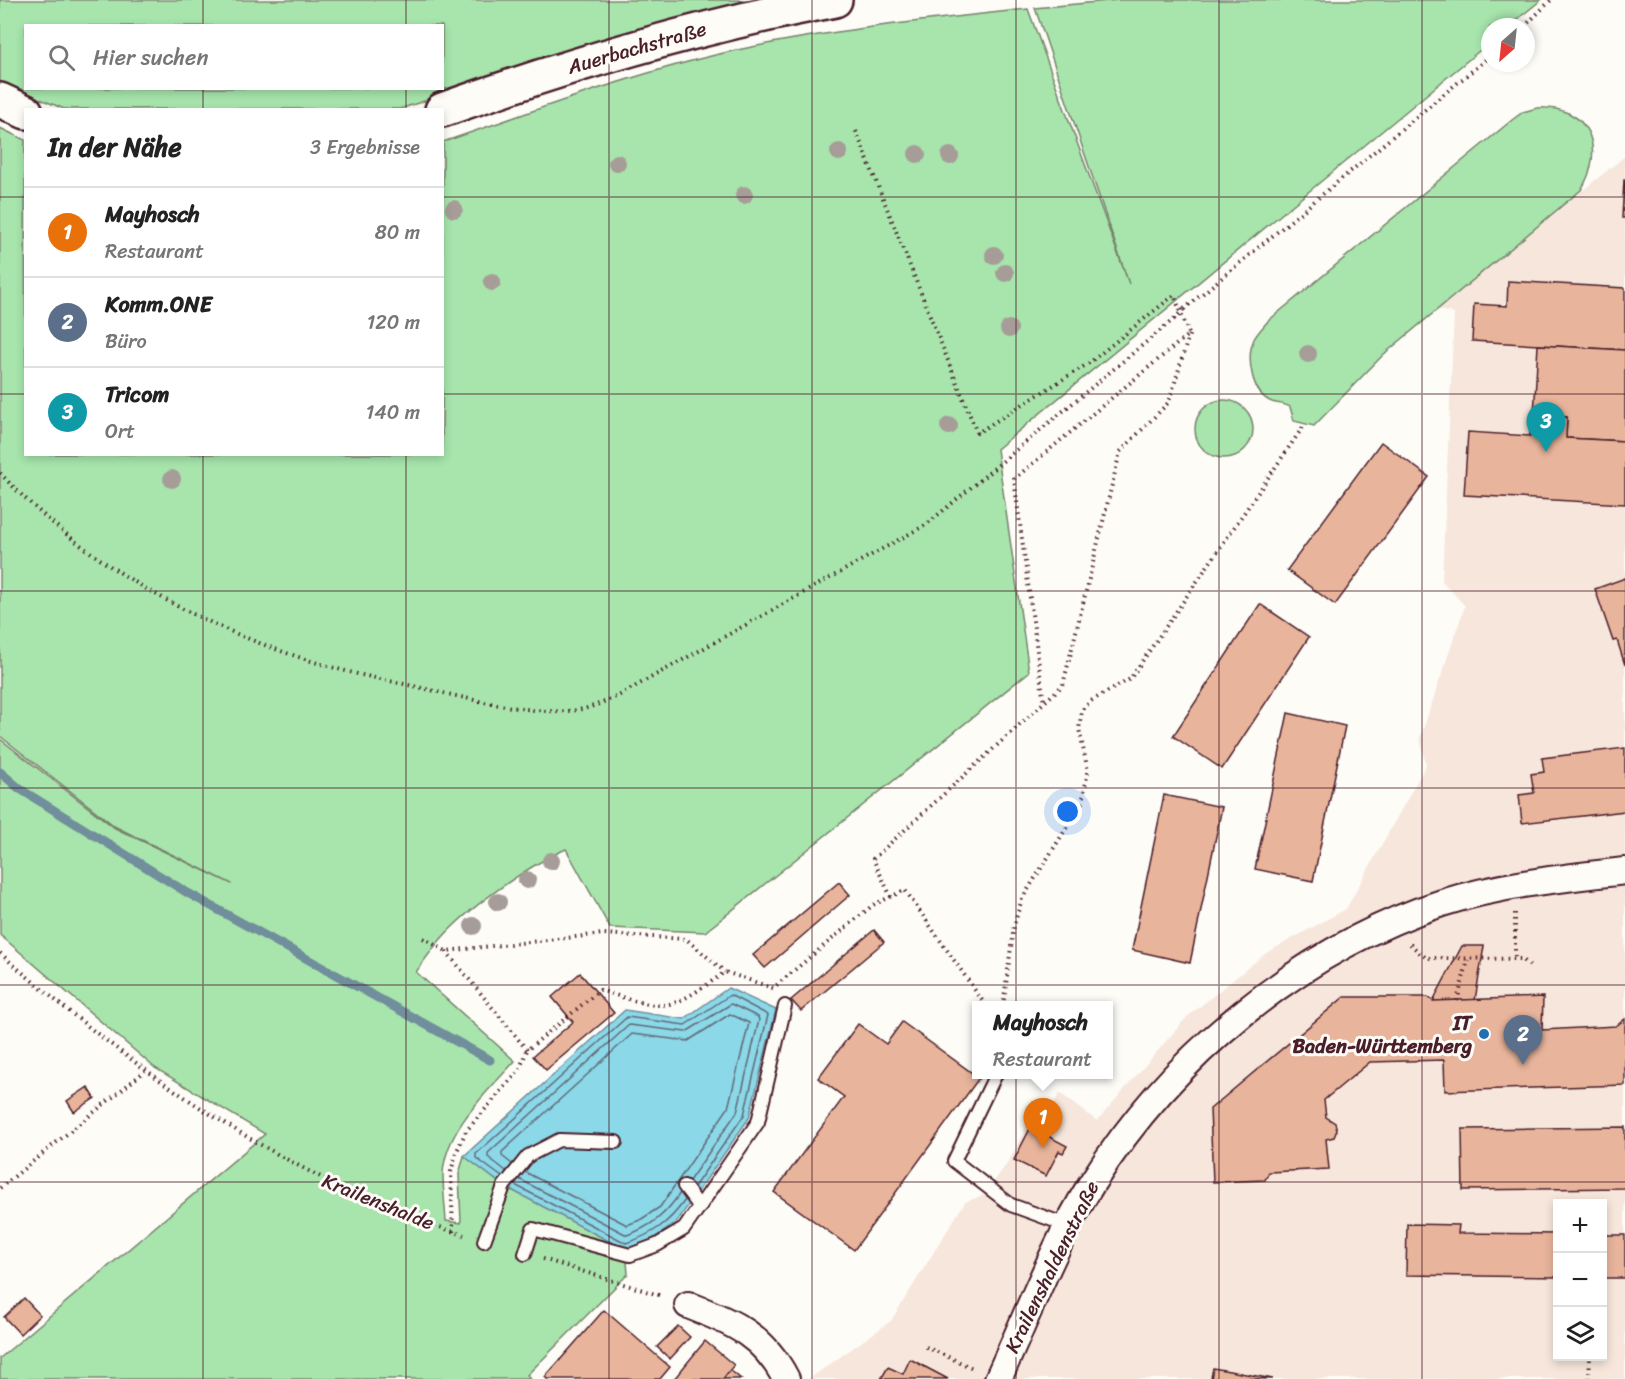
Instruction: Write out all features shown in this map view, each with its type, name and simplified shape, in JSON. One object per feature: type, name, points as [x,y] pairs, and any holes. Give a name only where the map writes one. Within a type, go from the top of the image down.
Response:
[{"type":"main road","name":"Auerbachstraße","points":[[444,109],[621,50],[766,13],[835,0]]},
{"type":"main road","points":[[0,100],[24,111]]},
{"type":"street","name":"Krailenshaldenstraße","points":[[987,1374],[1068,1226],[1119,1142],[1179,1070],[1251,1007],[1293,978],[1386,923],[1444,902],[1518,886],[1625,871]]},
{"type":"street","points":[[688,1305],[731,1322],[756,1338],[777,1360],[786,1379]]},
{"type":"lane","points":[[525,1254],[533,1229],[630,1255],[657,1245],[684,1229],[758,1122],[785,1006]]},
{"type":"lane","points":[[994,1079],[954,1161],[1011,1205],[1068,1226]]},
{"type":"lane","points":[[483,1241],[504,1186],[528,1156],[559,1140],[616,1142]]},
{"type":"lane","points":[[684,1186],[700,1207]]},
{"type":"path","points":[[1533,18],[1551,0]]},
{"type":"path","points":[[0,473],[61,528],[106,563],[154,595],[246,638],[330,667],[479,700],[544,710],[581,710],[616,697],[927,524],[1481,63]]},
{"type":"path","points":[[856,131],[976,433],[1089,363],[1174,295],[1189,334],[1169,402],[1120,452],[1063,686],[873,859],[891,897]]},
{"type":"path","points":[[1044,703],[1014,478],[1189,334]]},
{"type":"path","points":[[1004,1001],[1014,925],[1022,899],[1082,803],[1088,771],[1079,729],[1082,710],[1091,701],[1130,680],[1305,424]]},
{"type":"path","points":[[446,951],[603,934],[686,939],[725,972],[773,988],[873,905],[905,890],[983,1001]]},
{"type":"path","points":[[1514,919],[1515,959]]},
{"type":"path","points":[[423,938],[446,951],[527,1050]]},
{"type":"path","name":"Krailenshalde","points":[[0,953],[51,998],[145,1071],[235,1131],[316,1177],[382,1207],[483,1241]]},
{"type":"path","points":[[1426,958],[1522,959],[1532,968]]},
{"type":"path","points":[[1457,1001],[1467,960]]},
{"type":"path","points":[[453,1232],[451,1172],[456,1153],[466,1131],[519,1071],[527,1050],[600,990],[644,1004],[666,1007],[688,998],[725,972]]},
{"type":"path","points":[[0,1188],[145,1071]]},
{"type":"path","points":[[525,1254],[688,1305]]},
{"type":"path","points":[[926,1347],[987,1374]]},
{"type":"path","points":[[1589,1379],[1590,1361]]},
{"type":"shaded area","points":[[1625,156],[1625,1379],[809,1379],[891,1321],[965,1202],[984,1195],[1009,1161],[1033,1113],[1047,1115],[1060,1093],[1097,1121],[1187,1017],[1266,953],[1346,909],[1426,765],[1420,738],[1465,606],[1442,581],[1454,314],[1437,309]]},
{"type":"green space","points":[[0,0],[773,0],[621,36],[403,108],[62,108],[0,82]]},
{"type":"green space","points":[[1118,0],[1541,0],[1519,18],[1481,18],[1481,49],[997,449],[1029,672],[705,932],[610,928],[566,849],[535,865],[483,901],[453,927],[428,955],[416,972],[515,1061],[480,1099],[451,1142],[443,1174],[446,1221],[461,1223],[459,1174],[464,1156],[504,1186],[626,1250],[628,1274],[527,1375],[530,1379],[0,1379],[0,1358],[265,1134],[155,1068],[0,935],[0,739],[115,828],[232,884],[116,827],[0,736],[0,128],[24,140],[24,456],[444,456],[444,142],[549,105],[692,61],[765,44],[840,32],[1028,9],[1129,284],[1035,8]]},
{"type":"green space","points":[[1537,108],[1555,109],[1570,114],[1581,122],[1588,132],[1592,145],[1592,159],[1581,190],[1383,355],[1314,426],[1294,421],[1290,407],[1265,398],[1255,383],[1250,355],[1254,339],[1268,321],[1512,120],[1523,112]]},
{"type":"green space","points":[[1218,400],[1230,400],[1245,408],[1253,423],[1253,435],[1245,450],[1230,458],[1218,458],[1203,450],[1195,435],[1195,423],[1203,408]]},
{"type":"water","points":[[728,988],[776,1010],[749,1118],[676,1223],[651,1240],[626,1250],[504,1186],[464,1156],[625,1010],[684,1019]]},
{"type":"building","points":[[1624,180],[1625,218],[1622,218]]},
{"type":"building","points":[[1508,281],[1625,288],[1625,350],[1472,341],[1474,304],[1507,306]]},
{"type":"building","points":[[1538,345],[1625,350],[1625,441],[1566,438],[1567,417],[1534,415]]},
{"type":"building","points":[[1531,415],[1567,417],[1566,438],[1625,441],[1625,504],[1464,495],[1468,432],[1530,436]]},
{"type":"building","points":[[1381,442],[1429,477],[1335,605],[1287,570]]},
{"type":"building","points":[[1625,578],[1625,665],[1617,640],[1613,641],[1595,589]]},
{"type":"building","points":[[1260,604],[1309,637],[1222,769],[1173,736]]},
{"type":"building","points":[[1288,713],[1345,726],[1313,881],[1255,869]]},
{"type":"building","points":[[1625,748],[1625,811],[1522,823],[1519,795],[1534,793],[1531,774],[1544,772],[1542,758]]},
{"type":"building","points":[[1164,795],[1222,807],[1190,963],[1132,950]]},
{"type":"building","points":[[839,882],[850,895],[765,968],[753,955]]},
{"type":"building","points":[[874,930],[884,942],[801,1011],[791,1000]]},
{"type":"building","points":[[1462,946],[1484,946],[1475,1000],[1433,1001]]},
{"type":"building","points":[[580,973],[614,1013],[546,1070],[533,1056],[573,1022],[552,997]]},
{"type":"building","points":[[1344,997],[1428,997],[1433,1001],[1543,997],[1542,1030],[1616,1026],[1625,1019],[1625,1085],[1445,1091],[1444,1060],[1370,1062],[1324,1100],[1326,1117],[1335,1123],[1337,1130],[1334,1137],[1326,1139],[1329,1169],[1269,1172],[1265,1180],[1213,1182],[1210,1109]]},
{"type":"building","points":[[902,1022],[972,1073],[972,1079],[978,1079],[854,1250],[774,1192],[844,1097],[818,1078],[858,1024],[886,1044]]},
{"type":"building","points":[[88,1087],[95,1098],[74,1112],[67,1101]]},
{"type":"building","points":[[1036,1117],[1051,1125],[1046,1135],[1067,1146],[1063,1153],[1059,1151],[1046,1176],[1014,1160]]},
{"type":"building","points":[[1625,1127],[1625,1188],[1463,1190],[1462,1129]]},
{"type":"building","points":[[1407,1224],[1459,1225],[1458,1233],[1553,1234],[1553,1277],[1406,1275]]},
{"type":"building","points":[[1607,1235],[1625,1235],[1625,1278],[1607,1278]]},
{"type":"building","points":[[24,1298],[40,1315],[20,1334],[4,1317]]},
{"type":"building","points":[[604,1310],[670,1367],[660,1379],[547,1379],[545,1377]]},
{"type":"building","points":[[678,1326],[690,1337],[670,1359],[657,1347]]},
{"type":"building","points":[[705,1341],[734,1365],[723,1379],[674,1379]]},
{"type":"building","points":[[910,1359],[948,1379],[881,1379],[888,1367],[903,1374]]},
{"type":"building","points":[[1213,1368],[1273,1379],[1211,1378]]},
{"type":"building","points":[[730,1370],[741,1379],[723,1379]]},
{"type":"waterway","points":[[0,772],[20,789],[186,892],[490,1060]]},
{"type":"place","name":"Tricom","points":[[1546,452]]},
{"type":"place","name":"IT Baden-Württemberg","points":[[1484,1034]]},
{"type":"place","name":"Komm.ONE","points":[[1523,1065]]},
{"type":"place","name":"Mayhosch","points":[[1043,1148]]}]
